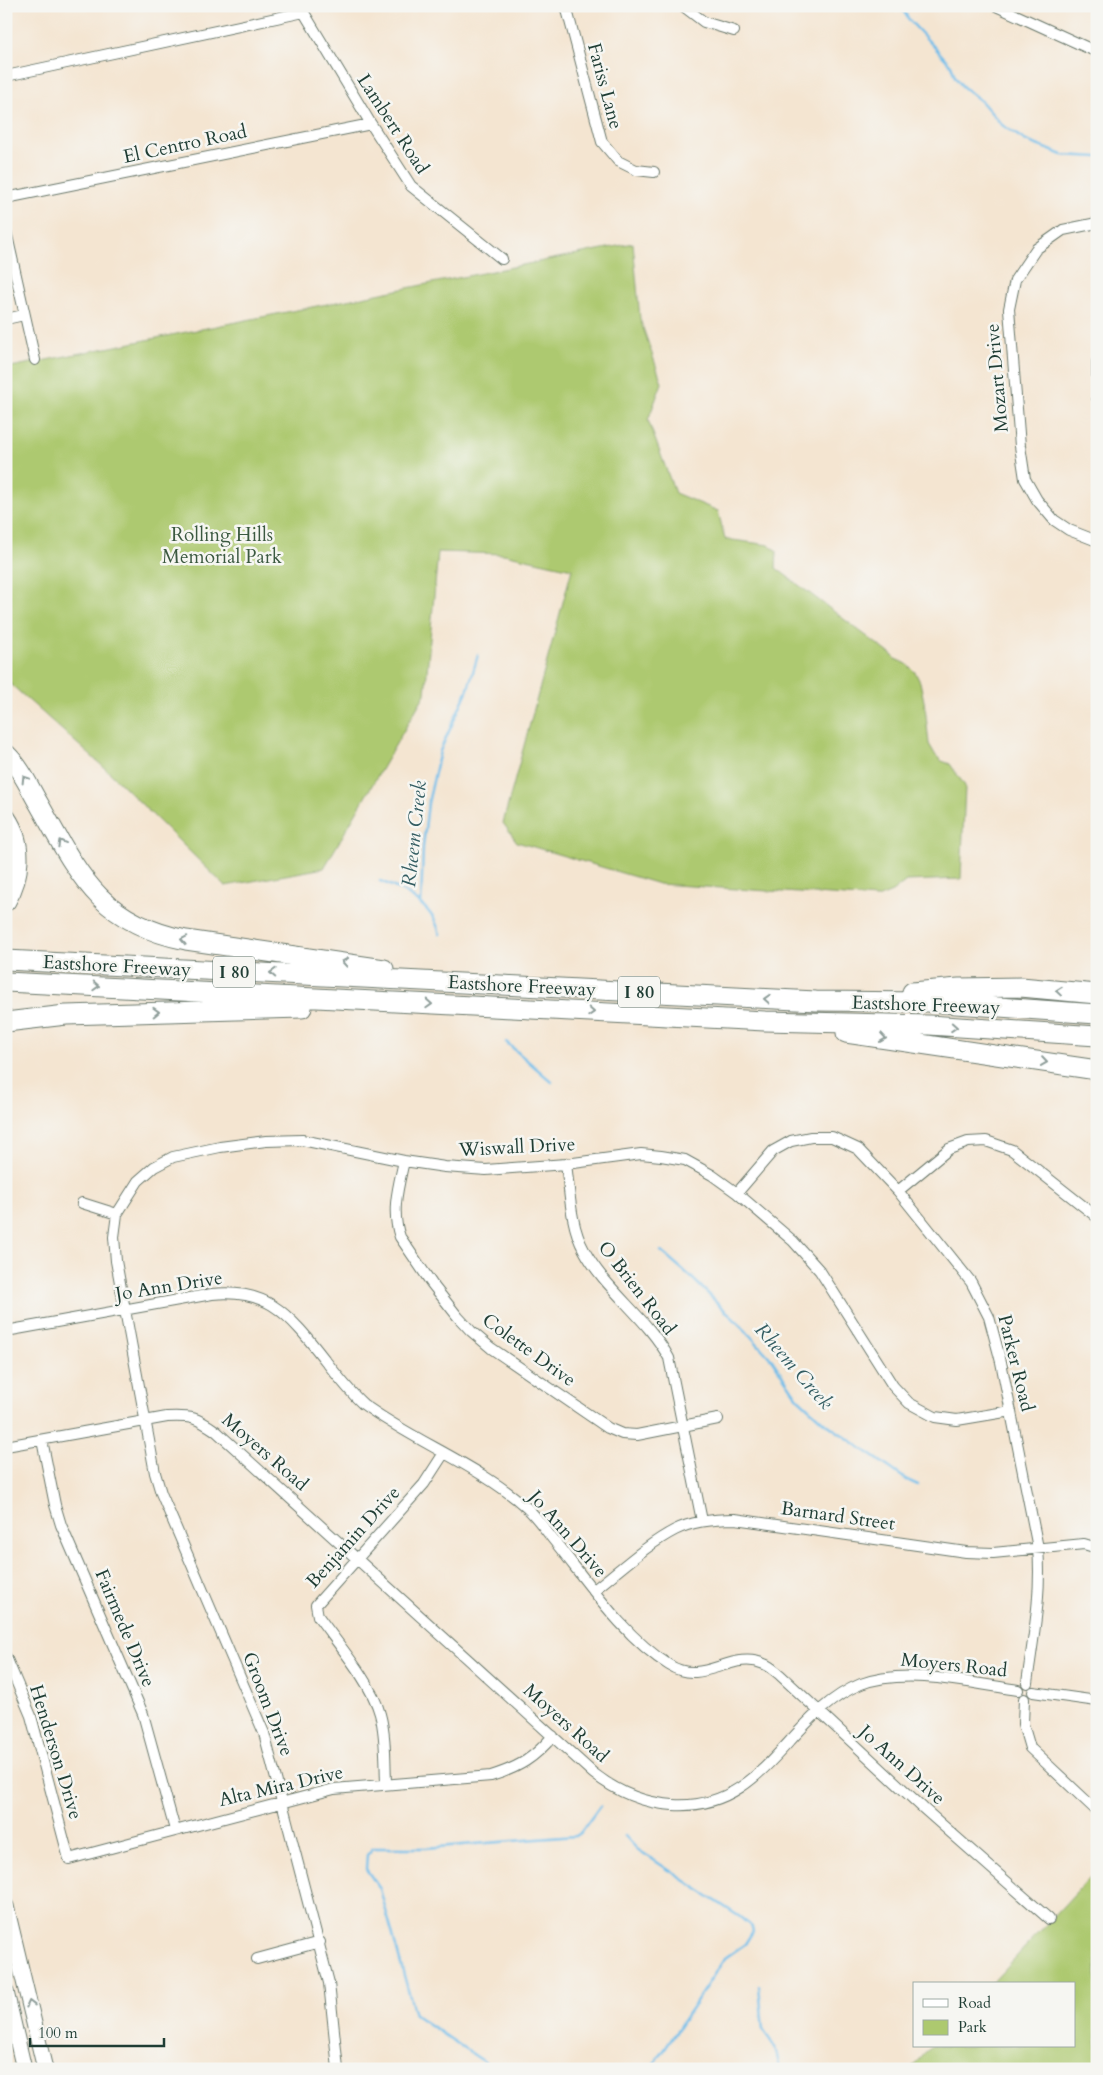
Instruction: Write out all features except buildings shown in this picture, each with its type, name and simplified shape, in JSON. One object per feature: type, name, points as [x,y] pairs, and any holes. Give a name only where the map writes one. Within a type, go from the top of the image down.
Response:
[{"type":"highway","points":[[6,754],[28,783],[71,860],[87,884],[109,906],[140,926],[160,934],[186,940],[350,963],[462,983]]},
{"type":"highway","points":[[6,818],[14,835],[18,865],[16,881],[6,901]]},
{"type":"highway","name":"Eastshore Freeway","points":[[6,960],[816,1001],[926,1002],[1097,1014]]},
{"type":"highway","name":"Eastshore Freeway","points":[[6,983],[766,1021],[929,1025],[1097,1036]]},
{"type":"highway","points":[[816,1001],[959,988],[1021,987],[1097,994]]},
{"type":"highway","points":[[6,1015],[286,1009],[380,1001]]},
{"type":"highway","points":[[6,1022],[66,1014]]},
{"type":"highway","points":[[766,1021],[1097,1070]]},
{"type":"main road","points":[[6,1906],[45,2069]]},
{"type":"main road","points":[[6,1992],[24,2069]]},
{"type":"street","name":"Fariss Lane","points":[[566,6],[602,142],[618,161],[636,170],[654,172]]},
{"type":"street","points":[[683,6],[704,22],[734,31]]},
{"type":"street","points":[[996,6],[1097,52]]},
{"type":"street","points":[[6,76],[302,9]]},
{"type":"street","name":"Lambert Road","points":[[302,9],[371,124],[411,186],[502,259]]},
{"type":"street","name":"El Centro Road","points":[[6,198],[371,124]]},
{"type":"street","name":"Mozart Drive","points":[[1097,223],[1063,230],[1036,250],[1014,280],[1009,309],[1020,446],[1025,479],[1036,500],[1054,520],[1069,530],[1097,541]]},
{"type":"street","points":[[6,231],[35,360]]},
{"type":"street","points":[[6,318],[24,315]]},
{"type":"street","points":[[1097,362],[1097,398]]},
{"type":"street","name":"Parker Road","points":[[738,1193],[773,1151],[791,1140],[811,1137],[832,1137],[858,1149],[898,1191],[971,1282],[989,1317],[1001,1362],[1038,1548],[1040,1572],[1039,1597],[1027,1683]]},
{"type":"street","name":"Wiswall Drive","points":[[145,1421],[116,1261],[114,1237],[117,1214],[138,1181],[154,1167],[172,1157],[220,1147],[266,1141],[302,1140],[404,1161],[486,1170],[566,1164],[641,1154],[685,1160],[712,1174],[738,1193],[794,1241],[820,1271],[893,1386],[909,1403],[936,1416],[957,1420],[1011,1411]]},
{"type":"street","points":[[898,1191],[949,1149],[968,1142],[986,1141],[1012,1150],[1097,1217]]},
{"type":"street","name":"Colette Drive","points":[[404,1161],[394,1207],[395,1222],[400,1237],[432,1284],[471,1331],[491,1348],[608,1428],[622,1434],[637,1435],[718,1419]]},
{"type":"street","name":"O Brien Road","points":[[566,1164],[572,1213],[584,1249],[600,1274],[647,1325],[669,1358],[702,1521]]},
{"type":"street","points":[[82,1203],[117,1214]]},
{"type":"street","name":"Jo Ann Drive","points":[[6,1331],[212,1294],[231,1293],[249,1296],[271,1304],[299,1329],[349,1392],[363,1404],[502,1488],[528,1509],[622,1624],[655,1655],[670,1666],[687,1672],[702,1672],[735,1661],[750,1661],[764,1664],[780,1675],[923,1808],[1050,1919]]},
{"type":"street","name":"Moyers Road","points":[[6,1446],[167,1417],[187,1416],[199,1419],[216,1431],[593,1773],[624,1793],[651,1802],[680,1805],[697,1804],[728,1794],[758,1775],[819,1712],[849,1689],[869,1681],[891,1676],[919,1676],[1018,1690]]},
{"type":"street","name":"Groom Drive","points":[[145,1421],[155,1473],[161,1493],[264,1733],[320,1942],[329,1983],[338,2069]]},
{"type":"street","name":"Fairmede Drive","points":[[42,1440],[61,1525],[143,1714],[176,1830]]},
{"type":"street","name":"Benjamin Drive","points":[[386,1783],[384,1740],[380,1713],[368,1686],[318,1616],[316,1604],[424,1484],[444,1453]]},
{"type":"street","name":"Barnard Street","points":[[594,1590],[652,1544],[676,1529],[702,1521],[736,1519],[966,1552],[993,1553],[1084,1544],[1097,1548]]},
{"type":"street","name":"Henderson Drive","points":[[6,1657],[31,1716],[69,1859]]},
{"type":"street","points":[[1034,1692],[1031,1684],[1027,1683],[1023,1683],[1018,1690],[1024,1699],[1023,1724],[1030,1748],[1097,1811]]},
{"type":"street","points":[[1024,1699],[1034,1692]]},
{"type":"street","points":[[1034,1692],[1097,1701]]},
{"type":"street","name":"Alta Mira Drive","points":[[69,1859],[334,1789],[386,1783],[491,1776],[513,1769],[530,1760],[553,1736]]},
{"type":"street","points":[[257,1959],[320,1942]]},
{"type":"green space","name":"Rolling Hills Memorial Park","points":[[633,243],[640,319],[662,383],[648,420],[675,493],[718,511],[725,539],[769,545],[777,551],[776,568],[895,659],[907,664],[915,672],[920,682],[925,706],[929,744],[936,756],[950,764],[965,786],[961,879],[906,881],[892,892],[877,898],[659,884],[517,842],[503,823],[572,569],[504,554],[438,552],[425,694],[324,868],[225,886],[109,772],[6,680],[6,368]]},
{"type":"green space","points":[[1090,1877],[1097,1882],[1097,2069],[911,2069],[930,2048],[1076,2048],[1076,1982],[993,1982]]},
{"type":"waterway","points":[[900,6],[910,21],[951,65],[955,77],[962,86],[981,101],[1002,125],[1026,141],[1063,155],[1097,157]]},
{"type":"waterway","name":"Rheem Creek","points":[[421,905],[423,847],[428,803],[440,751],[468,689],[478,655]]},
{"type":"waterway","name":"Rheem Creek","points":[[380,881],[401,891],[422,905],[433,918],[440,934]]},
{"type":"waterway","name":"Rheem Creek","points":[[506,1042],[552,1082]]},
{"type":"waterway","name":"Rheem Creek","points":[[661,1251],[690,1276],[746,1331],[772,1360],[798,1398],[824,1422],[907,1480],[918,1485]]},
{"type":"waterway","points":[[495,2069],[415,2015],[380,1889],[366,1869],[367,1855],[373,1848],[426,1848],[575,1836],[581,1832],[600,1806]]},
{"type":"waterway","points":[[625,1836],[637,1849],[740,1917],[752,1927],[753,1931],[745,1944],[725,1958],[651,2069]]},
{"type":"waterway","points":[[759,1986],[763,2030],[775,2047],[780,2069]]}]
